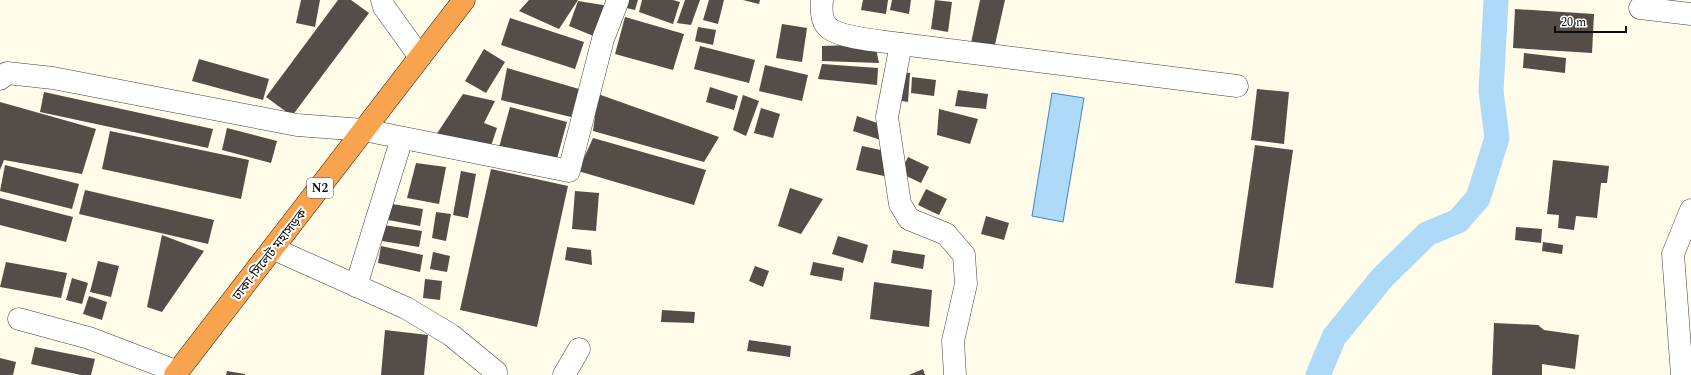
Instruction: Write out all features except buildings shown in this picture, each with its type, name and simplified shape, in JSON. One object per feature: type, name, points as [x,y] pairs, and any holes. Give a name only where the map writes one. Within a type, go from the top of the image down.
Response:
[{"type":"highway","name":"ঢাকা-সিলেট মহাসড়ক","points":[[177,373],[274,249],[464,0]]},
{"type":"street","points":[[382,0],[384,7],[420,57]]},
{"type":"street","points":[[0,79],[7,73],[53,78],[297,125],[364,130],[569,171],[603,39],[618,0]]},
{"type":"street","points":[[822,0],[821,15],[829,29],[847,36],[1236,86]]},
{"type":"street","points":[[1640,8],[1691,14]]},
{"type":"street","points":[[901,44],[887,117],[900,204],[909,219],[946,234],[964,255],[966,284],[953,341],[955,375]]},
{"type":"street","points":[[356,286],[402,138]]},
{"type":"street","points":[[1682,375],[1673,254],[1691,210]]},
{"type":"street","points":[[274,249],[406,308],[451,335],[496,372]]},
{"type":"street","points":[[19,319],[89,338],[177,373]]},
{"type":"street","points":[[564,375],[578,349]]},
{"type":"water","points":[[1052,93],[1084,98],[1063,222],[1032,216]]},
{"type":"waterway","points":[[1318,375],[1334,337],[1382,278],[1427,234],[1458,221],[1478,198],[1497,138],[1491,91],[1496,0]]}]
